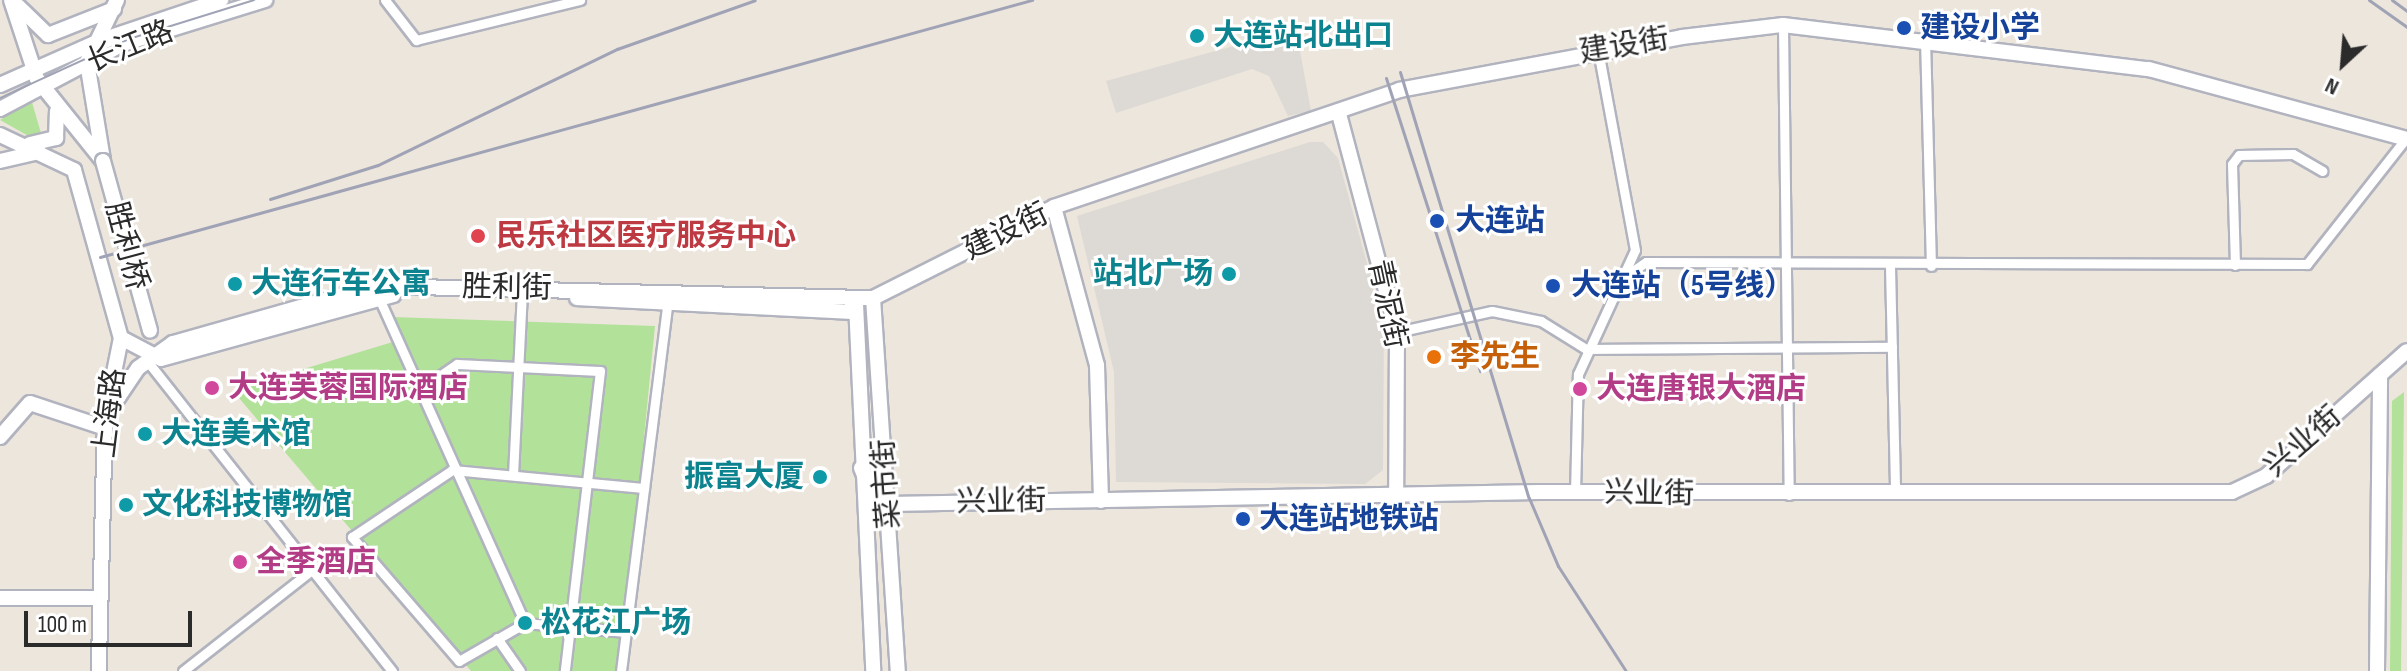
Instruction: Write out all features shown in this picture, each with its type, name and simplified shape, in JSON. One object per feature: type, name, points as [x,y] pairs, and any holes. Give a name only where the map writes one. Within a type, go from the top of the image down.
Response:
[{"type":"main road","points":[[13,0],[37,32],[48,35],[116,4]]},
{"type":"main road","points":[[13,0],[32,69],[42,87],[57,111],[103,161]]},
{"type":"main road","name":"长江路","points":[[0,85],[99,41],[221,0]]},
{"type":"main road","name":"长江路","points":[[0,109],[87,62],[265,0]]},
{"type":"main road","points":[[87,62],[116,4]]},
{"type":"main road","name":"建设街","points":[[873,298],[1054,207],[1453,75],[1783,25],[1925,37],[2149,69],[2406,138]]},
{"type":"main road","name":"胜利桥","points":[[87,62],[103,161],[150,331],[156,341],[173,343]]},
{"type":"main road","points":[[5,138],[49,142],[59,130],[57,111]]},
{"type":"main road","name":"青泥街","points":[[1339,114],[1397,332],[1396,498]]},
{"type":"main road","points":[[5,138],[44,152]]},
{"type":"main road","points":[[0,161],[44,152]]},
{"type":"main road","name":"胜利桥","points":[[44,152],[74,170],[121,338]]},
{"type":"main road","points":[[1054,207],[1097,365],[1101,501]]},
{"type":"main road","name":"胜利街","points":[[150,360],[173,343],[376,290],[668,294],[856,305],[873,298]]},
{"type":"main road","name":"胜利街","points":[[150,360],[376,290]]},
{"type":"main road","name":"菜市街","points":[[873,298],[898,671]]},
{"type":"main road","points":[[856,305],[861,468],[873,671]]},
{"type":"main road","name":"上海路","points":[[99,671],[105,423],[121,338],[150,360]]},
{"type":"main road","name":"兴业街","points":[[889,504],[1575,493],[2232,492],[2266,476],[2407,351]]},
{"type":"main road","points":[[0,437],[30,403],[105,423],[122,387],[150,360]]},
{"type":"main road","points":[[2377,671],[2380,375]]},
{"type":"main road","points":[[861,468],[874,500],[889,504]]},
{"type":"main road","points":[[0,598],[99,598]]},
{"type":"street","points":[[385,0],[416,40],[580,0]]},
{"type":"street","points":[[1783,25],[1789,265],[1789,495]]},
{"type":"street","points":[[1925,37],[1931,266]]},
{"type":"street","points":[[1575,493],[1578,374],[1586,349],[1630,273],[1635,250],[1598,51]]},
{"type":"street","points":[[1630,273],[1646,262],[1890,266],[2307,264],[2406,138]]},
{"type":"street","points":[[2235,265],[2232,164],[2239,155],[2293,154],[2323,171]]},
{"type":"street","points":[[1890,266],[1895,493]]},
{"type":"street","points":[[376,290],[416,392],[525,623]]},
{"type":"street","points":[[513,475],[521,293]]},
{"type":"street","points":[[621,671],[668,294]]},
{"type":"street","points":[[1397,332],[1476,312],[1515,313],[1586,349],[1892,347]]},
{"type":"street","points":[[150,360],[392,671]]},
{"type":"street","points":[[416,392],[457,364],[518,363],[600,371],[565,671]]},
{"type":"street","points":[[626,632],[525,623],[459,661],[352,537],[452,470],[644,488]]},
{"type":"street","points":[[183,671],[312,570]]},
{"type":"street","points":[[497,638],[520,671]]},
{"type":"green space","points":[[31,99],[41,133],[32,138],[0,120]]},
{"type":"green space","points":[[393,317],[655,326],[621,671],[471,671],[239,398],[244,387],[396,341],[401,337]]},
{"type":"green space","points":[[2404,392],[2401,671],[2390,671],[2392,401]]},
{"type":"shaded area","points":[[1296,29],[1311,111],[1288,116],[1269,76],[1252,69],[1116,113],[1106,81]]},
{"type":"shaded area","name":"站北广场","points":[[1310,142],[1323,142],[1338,158],[1384,325],[1383,470],[1365,484],[1116,482],[1114,372],[1077,216]]},
{"type":"tram line","points":[[0,98],[129,39],[254,0]]},
{"type":"railway","points":[[270,199],[378,165],[617,49],[755,0]]},
{"type":"railway","points":[[100,257],[1032,0]]},
{"type":"railway","points":[[2369,0],[2407,27]]},
{"type":"railway","points":[[2392,0],[2407,11]]},
{"type":"railway","points":[[1400,72],[1529,498],[1558,566],[1626,671]]},
{"type":"railway","points":[[1386,78],[1480,371]]},
{"type":"place","name":"建设小学","points":[[1904,28]]},
{"type":"place","name":"大连站北出口","points":[[1197,36]]},
{"type":"place","name":"大连站","points":[[1437,221]]},
{"type":"place","name":"民乐社区医疗服务中心","points":[[478,236]]},
{"type":"place","name":"站北广场","points":[[1229,274]]},
{"type":"place","name":"大连行车公寓","points":[[235,284]]},
{"type":"place","name":"大连站（5号线）","points":[[1553,286]]},
{"type":"place","name":"李先生","points":[[1434,357]]},
{"type":"place","name":"大连芙蓉国际酒店","points":[[212,388]]},
{"type":"place","name":"大连唐银大酒店","points":[[1580,389]]},
{"type":"place","name":"大连美术馆","points":[[145,434]]},
{"type":"place","name":"振富大厦","points":[[820,477]]},
{"type":"place","name":"文化科技博物馆","points":[[126,505]]},
{"type":"place","name":"大连站地铁站","points":[[1243,519]]},
{"type":"place","name":"全季酒店","points":[[240,562]]},
{"type":"place","name":"松花江广场","points":[[525,623]]}]
